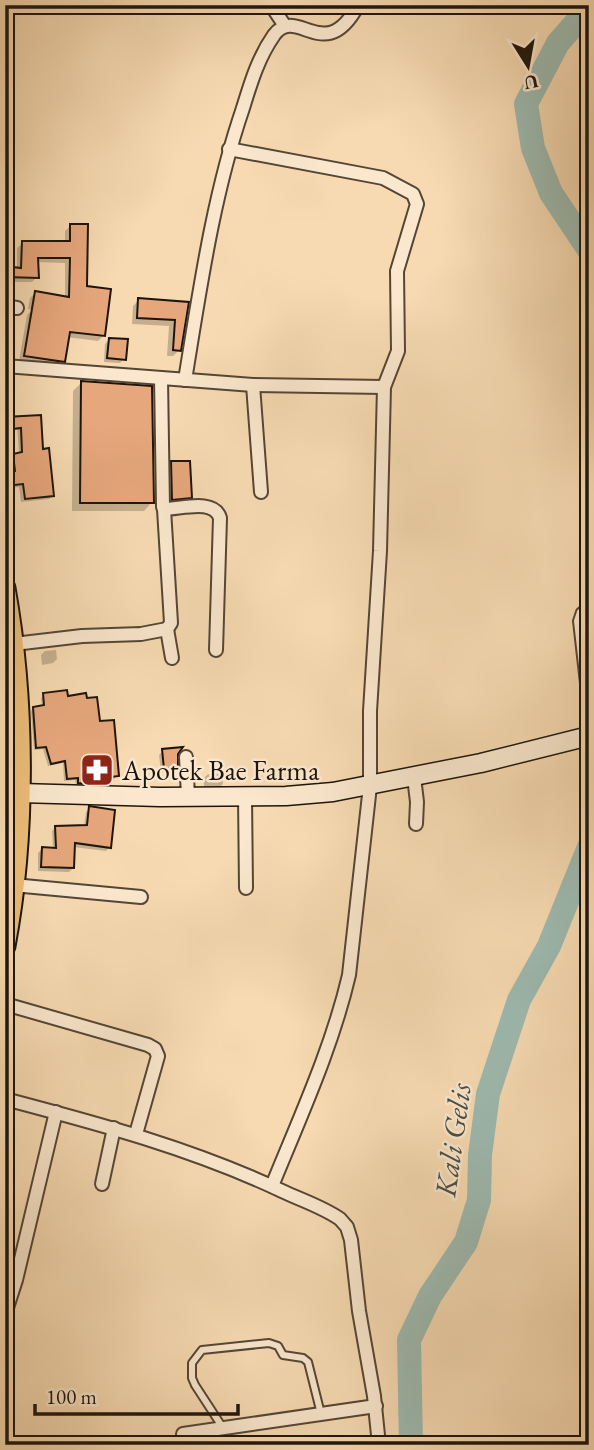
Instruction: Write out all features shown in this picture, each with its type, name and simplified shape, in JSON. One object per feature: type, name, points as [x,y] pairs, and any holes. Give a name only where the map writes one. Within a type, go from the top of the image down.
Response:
[{"type":"main road","points":[[5,946],[20,793],[12,747],[18,701],[14,644],[6,594]]},
{"type":"street","points":[[271,5],[285,26],[323,34],[334,33],[348,22],[358,5]]},
{"type":"street","points":[[186,380],[202,273],[229,149],[258,62],[274,36],[285,26]]},
{"type":"street","points":[[229,149],[383,178],[416,197],[416,212],[397,271],[398,351],[384,387],[380,551],[370,711],[370,786],[349,975],[344,999],[314,1083],[272,1186]]},
{"type":"street","points":[[5,366],[253,385],[384,387]]},
{"type":"street","points":[[14,644],[82,636],[160,632],[167,629],[172,622],[164,509],[161,378]]},
{"type":"street","points":[[253,385],[261,492]]},
{"type":"street","points":[[164,509],[205,506],[218,511],[221,526],[216,650]]},
{"type":"street","points":[[167,629],[172,658]]},
{"type":"street","points":[[20,793],[245,796],[333,792],[481,763],[589,736]]},
{"type":"street","points":[[186,757],[188,796]]},
{"type":"street","points":[[414,777],[416,824]]},
{"type":"street","points":[[245,796],[246,888]]},
{"type":"street","points":[[13,885],[141,897]]},
{"type":"street","points":[[5,1004],[155,1049],[158,1056],[135,1134]]},
{"type":"street","points":[[5,1099],[188,1151],[335,1216],[347,1227],[376,1406],[379,1445]]},
{"type":"street","points":[[5,1314],[16,1280],[56,1112]]},
{"type":"street","points":[[102,1184],[114,1128]]},
{"type":"street","points":[[183,1434],[376,1406]]},
{"type":"lane","points":[[585,608],[580,612],[577,621],[589,728]]},
{"type":"lane","points":[[223,1428],[192,1378],[192,1363],[202,1350],[269,1343],[278,1346],[283,1355],[303,1359],[309,1366],[321,1414]]},
{"type":"building","points":[[70,224],[88,224],[87,286],[111,289],[105,336],[70,332],[65,362],[24,356],[35,291],[69,297],[70,258],[38,258],[39,278],[5,277],[5,266],[21,268],[22,241],[70,241]]},
{"type":"building","points":[[138,298],[189,302],[181,351],[173,350],[175,320],[137,318]]},
{"type":"building","points":[[109,338],[128,339],[126,360],[107,358]]},
{"type":"building","points":[[81,381],[152,386],[154,503],[80,503]]},
{"type":"building","points":[[41,415],[43,449],[49,448],[54,496],[25,499],[23,484],[5,486],[5,473],[15,471],[13,454],[22,452],[21,428],[5,430],[5,417]]},
{"type":"building","points":[[171,461],[190,461],[192,498],[172,500]]},
{"type":"building","points":[[67,690],[68,696],[86,693],[87,698],[97,697],[100,721],[114,720],[119,776],[88,780],[88,784],[78,783],[78,778],[67,779],[65,761],[51,764],[46,747],[36,748],[33,707],[44,705],[43,693]]},
{"type":"building","points":[[183,747],[178,754],[178,767],[164,769],[162,749]]},
{"type":"building","points":[[89,806],[115,810],[111,848],[75,843],[74,868],[41,867],[42,847],[56,848],[55,826],[87,825]]},
{"type":"waterway","name":"Kali Gelis","points":[[589,8],[558,43],[526,104],[533,148],[551,193],[589,250]]},
{"type":"waterway","name":"Kali Gelis","points":[[411,1445],[409,1340],[430,1296],[466,1242],[479,1200],[480,1155],[488,1094],[519,1000],[549,946],[589,847]]},
{"type":"place","name":"Apotek Bae Farma","points":[[97,770]]}]
